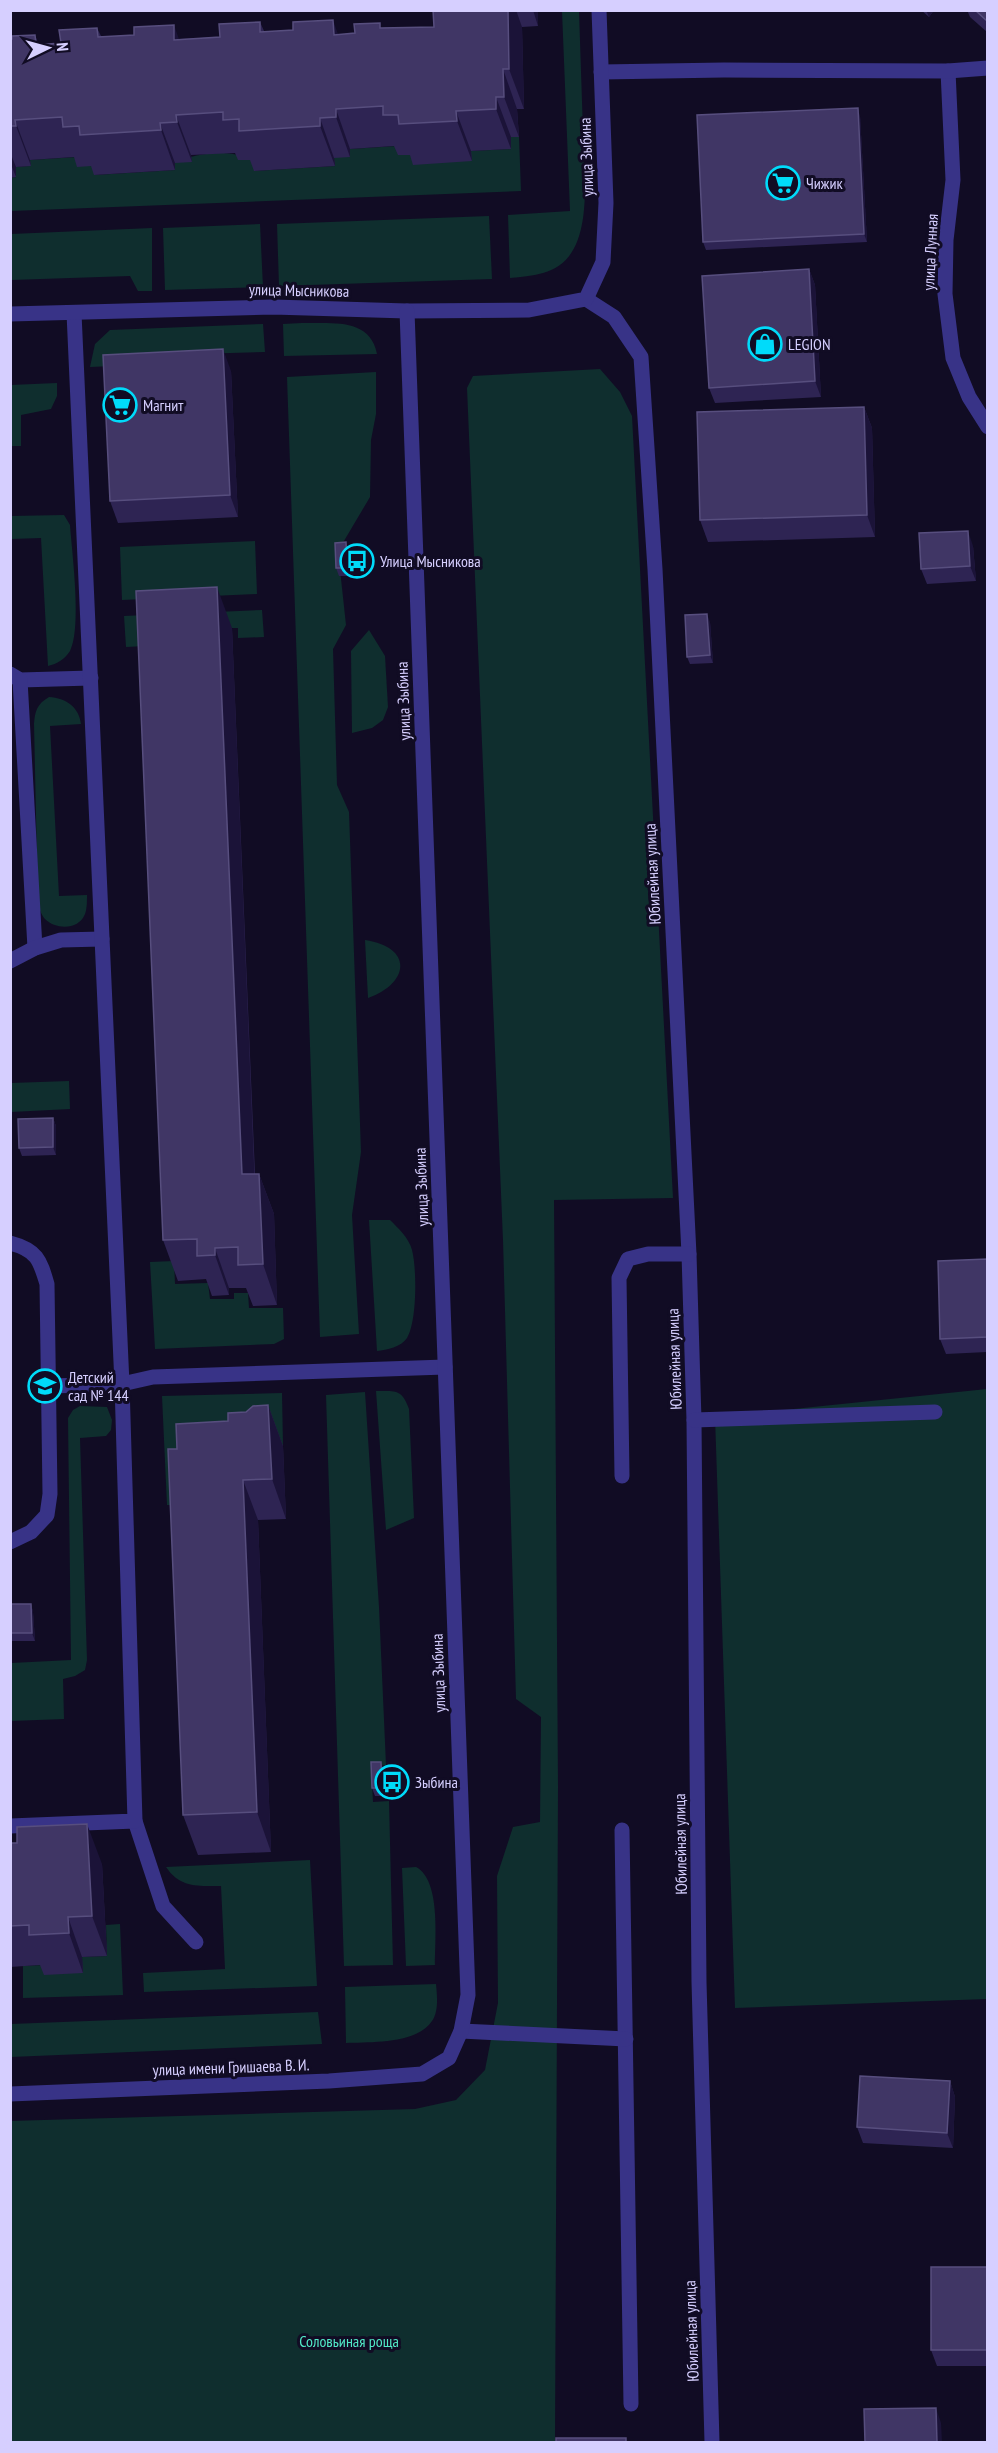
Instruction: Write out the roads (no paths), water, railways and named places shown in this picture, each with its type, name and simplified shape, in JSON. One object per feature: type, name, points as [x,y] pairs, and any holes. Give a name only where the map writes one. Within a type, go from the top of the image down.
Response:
[{"type":"street","name":"улица Зыбина","points":[[586,299],[603,262],[606,203],[599,10]]},
{"type":"street","points":[[601,72],[948,71],[987,68]]},
{"type":"street","name":"улица Лунная","points":[[948,71],[953,180],[946,240],[945,294],[953,358],[969,397],[987,427]]},
{"type":"street","name":"улица Мысникова","points":[[10,314],[273,307],[407,311],[529,310],[586,299]]},
{"type":"street","name":"Юбилейная улица","points":[[586,299],[614,317],[641,357],[655,580],[689,1254],[694,1420],[699,1982],[712,2442]]},
{"type":"street","name":"улица Зыбина","points":[[407,311],[468,1995],[461,2031],[449,2058]]},
{"type":"street","points":[[74,313],[122,1383],[135,1821],[164,1906],[196,1941]]},
{"type":"street","points":[[35,948],[15,677],[91,678]]},
{"type":"street","points":[[10,961],[35,948],[62,940],[102,939]]},
{"type":"street","points":[[10,1243],[25,1246],[40,1260],[45,1276],[50,1386],[50,1494],[47,1515],[31,1532],[10,1542]]},
{"type":"street","points":[[622,1476],[619,1278],[628,1259],[648,1254],[689,1254]]},
{"type":"street","points":[[50,1386],[122,1383],[153,1377],[445,1367]]},
{"type":"street","points":[[694,1420],[935,1412]]},
{"type":"street","points":[[10,1826],[135,1821]]},
{"type":"street","points":[[622,1830],[631,2404]]},
{"type":"street","points":[[461,2031],[626,2038]]},
{"type":"street","name":"улица имени Гришаева В. И.","points":[[10,2094],[329,2081],[422,2074],[449,2058]]},
{"type":"place","name":"Чижик","points":[[783,183]]},
{"type":"place","name":"LEGION","points":[[765,344]]},
{"type":"place","name":"Магнит","points":[[120,405]]},
{"type":"place","name":"Улица Мысникова","points":[[357,561]]},
{"type":"place","name":"Детский сад № 144","points":[[45,1386]]},
{"type":"place","name":"Зыбина","points":[[392,1782]]},
{"type":"park label","name":"Соловьиная роща","points":[[349,2341]]}]
